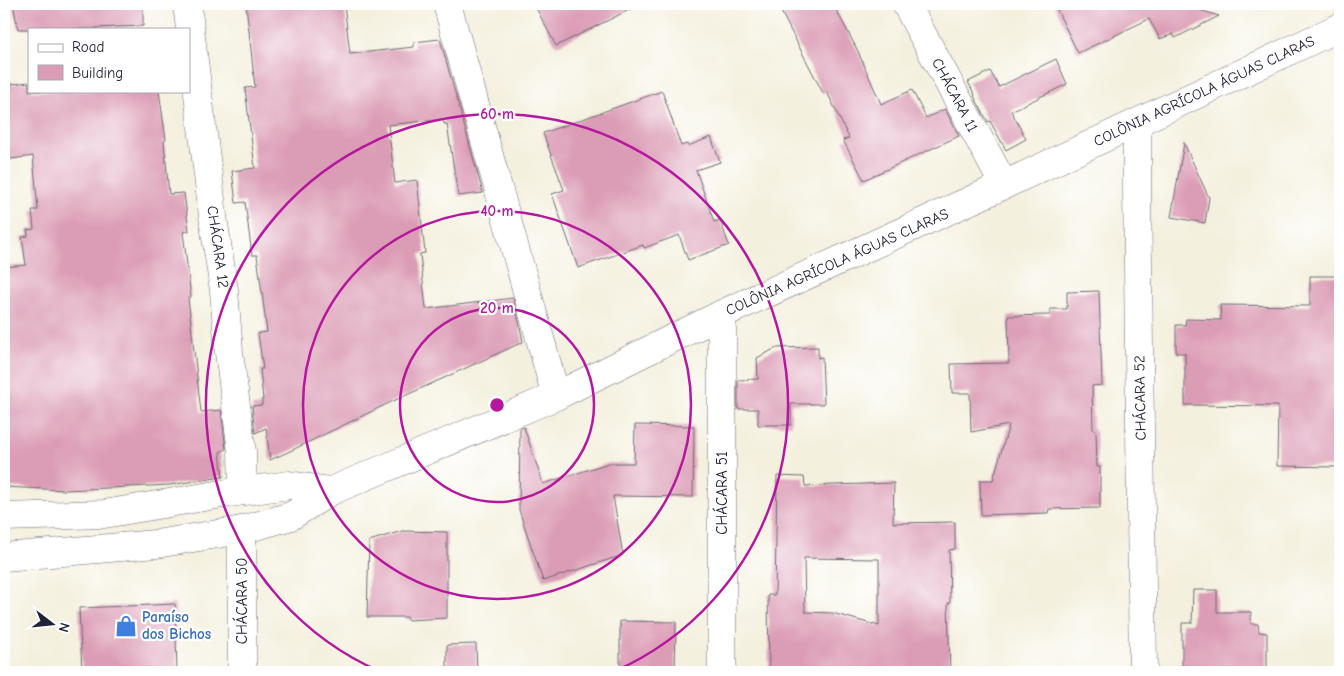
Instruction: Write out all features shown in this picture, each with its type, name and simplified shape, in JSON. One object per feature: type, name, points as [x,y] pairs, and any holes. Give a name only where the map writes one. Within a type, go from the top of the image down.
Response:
[{"type":"street","name":"CHÁCARA 12","points":[[187,4],[190,28]]},
{"type":"street","points":[[447,4],[556,396]]},
{"type":"street","name":"CHÁCARA 11","points":[[906,4],[1004,185]]},
{"type":"street","name":"COLÔNIA AGRÍCOLA ÁGUAS CLARAS","points":[[4,557],[69,553],[156,544],[242,530],[290,516],[331,491],[556,396],[722,314],[1004,185],[1340,27]]},
{"type":"street","name":"CHÁCARA 12","points":[[190,28],[224,290],[229,352],[242,452],[243,492]]},
{"type":"street","name":"CHÁCARA 52","points":[[1137,123],[1143,672]]},
{"type":"street","name":"CHÁCARA 51","points":[[722,314],[722,672]]},
{"type":"street","points":[[4,517],[104,514],[289,485],[331,491]]},
{"type":"street","name":"CHÁCARA 50","points":[[242,530],[242,672]]},
{"type":"building","points":[[13,4],[143,4],[143,26],[18,29]]},
{"type":"building","points":[[246,4],[344,4],[350,54],[414,47],[414,42],[440,39],[483,193],[458,196],[447,124],[444,124],[443,119],[388,125],[395,183],[417,180],[425,253],[420,254],[426,309],[513,298],[523,342],[270,460],[266,428],[255,433],[252,406],[262,405],[260,369],[263,369],[258,333],[267,332],[257,255],[252,255],[245,202],[236,203],[232,171],[255,168],[245,88],[255,87]]},
{"type":"building","points":[[534,4],[641,4],[556,46]]},
{"type":"building","points":[[777,4],[833,4],[859,53],[881,104],[912,90],[926,118],[945,109],[959,136],[864,180],[843,140],[849,138],[827,92],[823,93]]},
{"type":"building","points":[[1054,4],[1180,4],[1219,16],[1175,38],[1173,34],[1160,39],[1149,19],[1078,53]]},
{"type":"building","points":[[1056,59],[1067,84],[1011,111],[1026,139],[1006,150],[990,121],[988,122],[968,82],[990,71],[999,87]]},
{"type":"building","points":[[28,82],[28,92],[159,92],[166,140],[164,141],[169,194],[184,193],[189,231],[183,232],[191,297],[188,298],[201,412],[221,410],[226,449],[220,452],[223,477],[169,485],[65,490],[4,487],[4,267],[26,265],[22,237],[28,236],[27,230],[34,229],[32,210],[38,210],[33,156],[4,160],[4,85]]},
{"type":"building","points":[[662,91],[681,146],[687,144],[688,146],[711,137],[720,162],[696,170],[714,222],[720,220],[729,245],[688,260],[679,235],[644,248],[643,245],[578,268],[552,194],[564,190],[543,133]]},
{"type":"building","points":[[1184,143],[1209,198],[1205,223],[1171,217]]},
{"type":"building","points":[[1310,276],[1340,276],[1340,467],[1277,466],[1278,406],[1185,405],[1185,353],[1176,353],[1176,325],[1185,325],[1186,319],[1221,320],[1220,305],[1310,306]]},
{"type":"building","points":[[1099,291],[1102,385],[1092,386],[1093,429],[1096,432],[1097,467],[1100,467],[1100,508],[1049,509],[1048,513],[981,515],[980,480],[993,480],[1009,425],[971,432],[970,393],[952,393],[951,364],[1009,363],[1008,316],[1050,315],[1050,309],[1067,309],[1067,292]]},
{"type":"building","points":[[818,347],[818,358],[822,357],[824,404],[791,404],[791,425],[758,425],[758,409],[738,409],[738,380],[758,379],[757,358],[776,348]]},
{"type":"building","points":[[635,425],[694,426],[693,497],[613,496],[623,555],[543,581],[519,510],[520,428],[524,427],[543,484],[609,463],[634,463]]},
{"type":"building","points":[[777,476],[804,477],[805,486],[894,483],[893,523],[955,522],[955,549],[949,550],[950,672],[769,672],[768,595],[775,595]],"holes":[[[804,558],[879,559],[879,626],[832,613],[805,612]]]},
{"type":"building","points":[[402,531],[447,532],[447,618],[407,620],[407,617],[367,617],[369,541]]},
{"type":"building","points":[[1193,590],[1217,590],[1217,612],[1251,612],[1251,624],[1258,624],[1259,632],[1267,633],[1267,672],[1190,672],[1189,666],[1182,666],[1182,623],[1192,623]]},
{"type":"building","points":[[175,604],[177,672],[82,672],[79,608]]},
{"type":"building","points":[[620,621],[676,622],[675,672],[620,672]]},
{"type":"building","points":[[476,644],[477,672],[447,672],[447,645]]},
{"type":"place","name":"Paraíso dos Bichos","points":[[126,626]]}]
